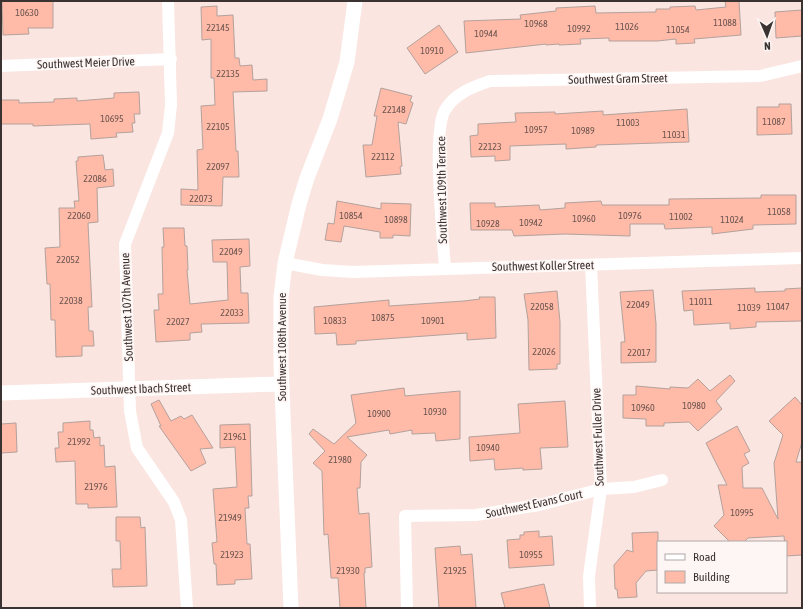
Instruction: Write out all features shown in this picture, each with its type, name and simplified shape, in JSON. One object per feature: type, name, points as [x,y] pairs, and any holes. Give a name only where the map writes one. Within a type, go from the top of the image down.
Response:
[{"type":"street","name":"Southwest 107th Avenue","points":[[168,1],[171,59],[171,105],[168,133],[126,244],[130,411],[136,448],[174,502],[181,520],[187,608]]},
{"type":"street","name":"Southwest 108th Avenue","points":[[291,608],[281,384],[281,297],[285,263],[307,178],[330,119],[347,62],[355,1]]},
{"type":"street","name":"Southwest Meier Drive","points":[[1,66],[171,59]]},
{"type":"street","name":"Southwest Gram Street","points":[[444,111],[451,101],[468,89],[490,81],[760,76],[802,66]]},
{"type":"street","name":"Southwest 109th Terrace","points":[[444,111],[439,140],[444,268]]},
{"type":"street","name":"Southwest Koller Street","points":[[285,263],[322,270],[353,272],[802,258]]},
{"type":"street","name":"Southwest Fuller Drive","points":[[590,608],[589,576],[601,490],[591,265]]},
{"type":"street","name":"Southwest Ibach Street","points":[[1,393],[281,384]]},
{"type":"street","name":"Southwest Evans Court","points":[[407,608],[405,516],[476,515],[539,505],[601,490],[634,487],[662,480]]},
{"type":"building","points":[[2,1],[53,1],[53,28],[28,28],[29,34],[3,35]]},
{"type":"building","points":[[725,1],[739,1],[741,35],[694,39],[695,43],[676,44],[676,39],[657,41],[609,41],[609,38],[580,39],[581,44],[546,44],[466,53],[464,21],[521,19],[520,15],[556,11],[556,8],[595,6],[596,13],[656,12],[656,9],[695,6],[696,10],[726,7]]},
{"type":"building","points":[[217,6],[217,16],[233,15],[235,58],[239,58],[240,66],[252,65],[253,80],[267,79],[267,91],[233,92],[239,177],[223,177],[222,206],[181,205],[181,189],[198,190],[197,150],[203,149],[201,106],[215,105],[214,78],[211,78],[211,39],[202,40],[201,7]]},
{"type":"building","points":[[802,10],[802,36],[776,38],[775,12]]},
{"type":"building","points":[[439,25],[458,52],[425,74],[407,48]]},
{"type":"building","points":[[381,88],[412,96],[410,101],[413,103],[406,124],[398,122],[402,166],[400,167],[401,174],[366,177],[363,145],[372,145],[377,116],[374,116]]},
{"type":"building","points":[[139,92],[140,114],[134,114],[135,123],[132,123],[133,132],[116,133],[117,137],[91,139],[90,124],[33,126],[33,124],[1,124],[1,100],[19,100],[19,103],[54,102],[54,99],[77,98],[77,101],[114,98],[114,93]]},
{"type":"building","points":[[779,104],[791,104],[792,134],[757,135],[757,107],[779,107]]},
{"type":"building","points":[[687,109],[689,142],[596,145],[596,147],[566,149],[566,144],[510,146],[510,160],[495,161],[495,156],[471,157],[470,136],[478,135],[478,124],[516,122],[515,113],[555,112],[555,114],[603,111],[603,115]]},
{"type":"building","points":[[103,155],[105,170],[113,169],[114,186],[97,188],[98,222],[88,223],[92,307],[88,307],[89,331],[93,331],[94,346],[82,346],[82,356],[56,357],[55,320],[51,320],[50,284],[47,284],[45,248],[60,247],[59,208],[75,208],[74,201],[79,201],[76,161],[78,161],[78,157]]},
{"type":"building","points":[[761,195],[796,195],[796,224],[753,225],[753,229],[712,234],[712,227],[665,229],[664,224],[630,224],[630,236],[565,234],[514,236],[512,230],[471,230],[470,203],[495,203],[495,207],[539,205],[540,210],[565,208],[565,203],[601,201],[602,205],[669,205],[669,199],[761,198]]},
{"type":"building","points":[[337,201],[381,209],[381,203],[411,204],[410,236],[393,235],[393,238],[380,238],[380,232],[344,226],[341,242],[325,240],[328,223],[334,224]]},
{"type":"building","points":[[163,228],[184,228],[185,246],[187,246],[187,270],[190,304],[228,300],[227,262],[213,262],[212,240],[249,239],[250,266],[240,267],[241,293],[248,293],[249,323],[201,324],[202,332],[190,333],[190,340],[156,342],[154,310],[159,310],[158,294],[163,294]]},
{"type":"building","points":[[755,288],[755,292],[785,291],[785,289],[802,288],[802,321],[756,322],[756,327],[730,329],[730,323],[694,325],[693,310],[684,311],[682,291]]},
{"type":"building","points":[[653,290],[656,324],[656,362],[621,363],[621,342],[625,342],[620,292]]},
{"type":"building","points":[[557,291],[560,322],[560,364],[557,364],[557,369],[529,370],[528,320],[524,294]]},
{"type":"building","points":[[479,297],[495,297],[496,338],[467,340],[467,333],[356,341],[356,344],[337,345],[336,333],[315,334],[314,307],[389,300],[389,306],[464,301],[480,299]]},
{"type":"building","points":[[730,375],[735,381],[716,401],[722,409],[698,431],[689,422],[664,423],[664,426],[646,426],[646,419],[623,418],[623,395],[636,395],[636,386],[670,389],[670,387],[688,388],[698,379],[710,391]]},
{"type":"building","points":[[404,388],[405,396],[460,391],[460,439],[436,441],[435,433],[412,434],[412,430],[390,434],[389,430],[347,437],[367,455],[361,462],[360,488],[357,488],[359,514],[369,513],[372,567],[365,568],[364,573],[366,608],[340,608],[338,578],[331,578],[328,534],[324,535],[322,471],[313,463],[325,451],[309,434],[313,429],[334,444],[356,423],[351,395]]},
{"type":"building","points":[[795,397],[802,405],[802,442],[796,462],[802,462],[802,555],[787,556],[787,541],[784,541],[784,536],[748,538],[745,541],[729,541],[714,526],[724,515],[718,485],[727,485],[706,443],[737,426],[750,451],[744,454],[749,463],[742,467],[743,488],[762,488],[778,519],[774,463],[783,435],[769,421]]},
{"type":"building","points":[[159,400],[171,421],[181,416],[184,419],[192,415],[213,448],[200,449],[206,463],[191,471],[159,426],[161,426],[151,404]]},
{"type":"building","points":[[565,401],[568,447],[540,448],[542,469],[523,470],[523,468],[495,470],[494,459],[470,461],[469,437],[520,433],[518,404]]},
{"type":"building","points":[[90,421],[90,430],[93,430],[94,438],[100,437],[100,446],[104,445],[105,467],[115,466],[117,507],[88,508],[88,504],[76,504],[75,461],[56,462],[55,448],[59,448],[58,432],[63,432],[63,423]]},
{"type":"building","points":[[16,423],[17,452],[1,453],[1,424]]},
{"type":"building","points":[[250,424],[252,496],[248,496],[249,508],[245,508],[247,544],[250,544],[252,579],[235,580],[235,584],[217,585],[216,564],[214,564],[212,543],[217,542],[213,489],[237,487],[235,447],[220,448],[220,425]]},
{"type":"building","points":[[116,517],[140,517],[141,528],[145,527],[147,586],[113,587],[112,569],[121,569],[120,541],[116,541]]},
{"type":"building","points":[[539,531],[539,537],[552,536],[554,565],[509,568],[507,540],[520,539],[520,535],[524,535],[524,532]]},
{"type":"building","points":[[658,532],[657,570],[646,571],[636,583],[637,597],[618,598],[617,589],[615,589],[614,565],[627,550],[633,552],[632,533]]},
{"type":"building","points":[[460,546],[461,555],[472,554],[476,608],[439,608],[435,548]]},
{"type":"building","points":[[544,584],[550,608],[505,608],[501,593]]}]
